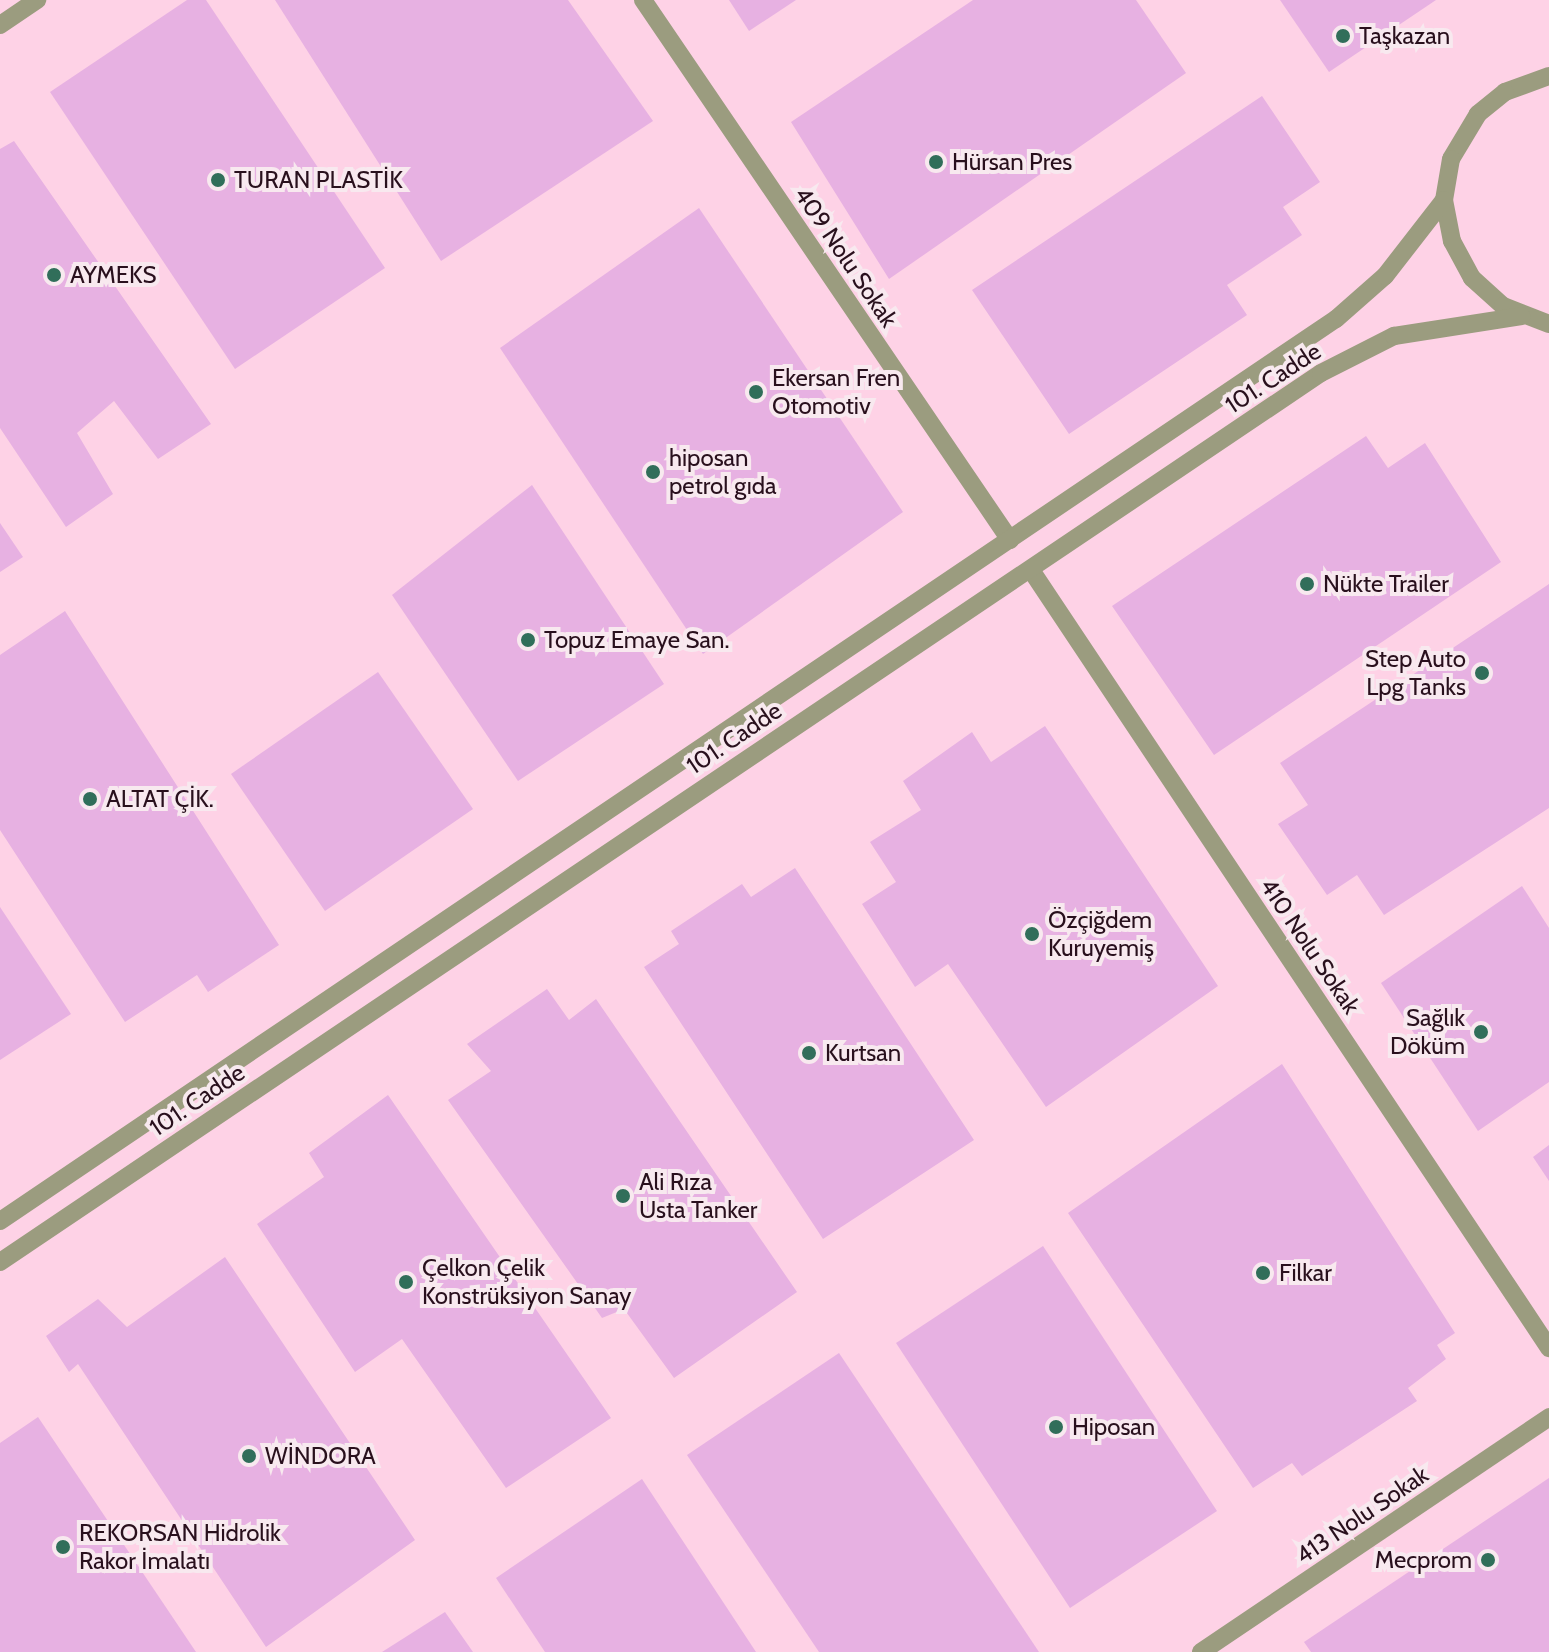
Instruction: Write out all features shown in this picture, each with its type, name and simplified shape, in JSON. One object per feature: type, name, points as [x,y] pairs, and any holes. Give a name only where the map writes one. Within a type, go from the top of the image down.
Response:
[{"type":"street","points":[[0,25],[37,0]]},
{"type":"street","name":"409 Nolu Sokak","points":[[643,0],[1010,540]]},
{"type":"street","points":[[1545,74],[1491,102],[1467,128],[1451,159],[1444,200],[1460,261],[1486,294],[1521,316],[1549,324]]},
{"type":"street","name":"101. Cadde","points":[[0,1221],[1336,319],[1385,276],[1444,200]]},
{"type":"street","name":"101. Cadde","points":[[0,1262],[1369,346],[1435,326],[1521,316]]},
{"type":"street","name":"410 Nolu Sokak","points":[[1031,570],[1549,1348]]},
{"type":"street","name":"413 Nolu Sokak","points":[[1201,1652],[1549,1417]]},
{"type":"street","points":[[1230,1652],[1241,1626]]},
{"type":"building","name":"TURAN PLASTİK","points":[[187,0],[206,0],[385,268],[235,369],[50,92]]},
{"type":"building","points":[[275,0],[568,0],[653,121],[441,261]]},
{"type":"building","points":[[729,0],[796,0],[749,31]]},
{"type":"building","name":"Hürsan Pres","points":[[973,0],[1136,0],[1186,73],[889,279],[791,122]]},
{"type":"building","name":"Taşkazan","points":[[1280,0],[1436,0],[1329,72]]},
{"type":"building","points":[[1262,96],[1320,182],[1283,207],[1302,235],[1227,285],[1247,315],[1069,434],[972,290]]},
{"type":"building","name":"AYMEKS","points":[[14,141],[211,424],[158,459],[114,401],[77,433],[113,494],[66,527],[0,428],[0,149]]},
{"type":"building","points":[[699,208],[903,512],[703,654],[500,348]]},
{"type":"building","name":"Nükte Trailer","points":[[1366,436],[1388,468],[1425,443],[1501,562],[1214,755],[1112,606]]},
{"type":"building","name":"Topuz Emaye San.","points":[[532,485],[664,684],[518,781],[392,595]]},
{"type":"building","points":[[0,523],[23,557],[0,572]]},
{"type":"building","name":"Step Auto Lpg Tanks","points":[[1549,584],[1549,808],[1384,915],[1357,875],[1327,895],[1278,824],[1308,805],[1280,763]]},
{"type":"building","name":"ALTAT ÇİK.","points":[[65,611],[279,945],[208,992],[197,975],[125,1022],[0,830],[0,655]]},
{"type":"building","points":[[378,672],[473,809],[325,911],[231,774]]},
{"type":"building","name":"Özçiğdem Kuruyemiş","points":[[1045,726],[1218,986],[1046,1107],[948,964],[915,987],[862,904],[896,882],[870,842],[921,810],[903,781],[972,732],[991,762]]},
{"type":"building","name":"Kurtsan","points":[[795,868],[974,1140],[823,1239],[644,967],[679,944],[671,931],[742,884],[751,897]]},
{"type":"building","name":"Sağlık Döküm","points":[[1522,886],[1549,928],[1549,1082],[1478,1131],[1381,983]]},
{"type":"building","points":[[0,907],[71,1014],[0,1060]]},
{"type":"building","name":"Ali Rıza Usta Tanker","points":[[547,989],[569,1020],[596,999],[797,1292],[674,1378],[624,1309],[602,1318],[448,1100],[491,1071],[467,1044]]},
{"type":"building","name":"Filkar","points":[[1282,1064],[1455,1333],[1437,1345],[1446,1359],[1408,1388],[1417,1401],[1302,1476],[1292,1463],[1253,1488],[1068,1213]]},
{"type":"building","name":"Çelkon Çelik Konstrüksiyon Sanay","points":[[388,1095],[611,1418],[506,1488],[402,1339],[355,1372],[257,1224],[324,1177],[309,1153]]},
{"type":"building","points":[[1549,1145],[1549,1181],[1533,1157]]},
{"type":"building","name":"Hiposan","points":[[1043,1246],[1217,1511],[1070,1608],[896,1343]]},
{"type":"building","name":"WİNDORA","points":[[225,1257],[415,1540],[266,1647],[78,1364],[69,1372],[46,1336],[98,1299],[127,1327]]},
{"type":"building","points":[[839,1353],[1039,1652],[819,1652],[687,1455]]},
{"type":"building","name":"REKORSAN Hidrolik Rakor İmalatı","points":[[38,1417],[196,1652],[0,1652],[0,1443]]},
{"type":"building","name":"Mecprom","points":[[1549,1478],[1549,1652],[1311,1652],[1304,1642]]},
{"type":"building","points":[[642,1479],[756,1652],[545,1652],[496,1578]]},
{"type":"building","points":[[445,1612],[473,1652],[382,1652]]},
{"type":"place","name":"Taşkazan","points":[[1343,36]]},
{"type":"place","name":"Hürsan Pres","points":[[936,162]]},
{"type":"place","name":"TURAN PLASTİK","points":[[218,180]]},
{"type":"place","name":"AYMEKS","points":[[54,275]]},
{"type":"place","name":"Ekersan Fren Otomotiv","points":[[756,392]]},
{"type":"place","name":"hiposan petrol gıda","points":[[653,472]]},
{"type":"place","name":"Nükte Trailer","points":[[1307,584]]},
{"type":"place","name":"Topuz Emaye San.","points":[[528,640]]},
{"type":"place","name":"Step Auto Lpg Tanks","points":[[1482,673]]},
{"type":"place","name":"ALTAT ÇİK.","points":[[90,799]]},
{"type":"place","name":"Özçiğdem Kuruyemiş","points":[[1032,934]]},
{"type":"place","name":"Sağlık Döküm","points":[[1481,1032]]},
{"type":"place","name":"Kurtsan","points":[[809,1053]]},
{"type":"place","name":"Ali Rıza Usta Tanker","points":[[623,1196]]},
{"type":"place","name":"Filkar","points":[[1263,1273]]},
{"type":"place","name":"Çelkon Çelik Konstrüksiyon Sanay","points":[[406,1282]]},
{"type":"place","name":"Hiposan","points":[[1056,1427]]},
{"type":"place","name":"WİNDORA","points":[[249,1456]]},
{"type":"place","name":"REKORSAN Hidrolik Rakor İmalatı","points":[[63,1547]]},
{"type":"place","name":"Mecprom","points":[[1488,1560]]}]
